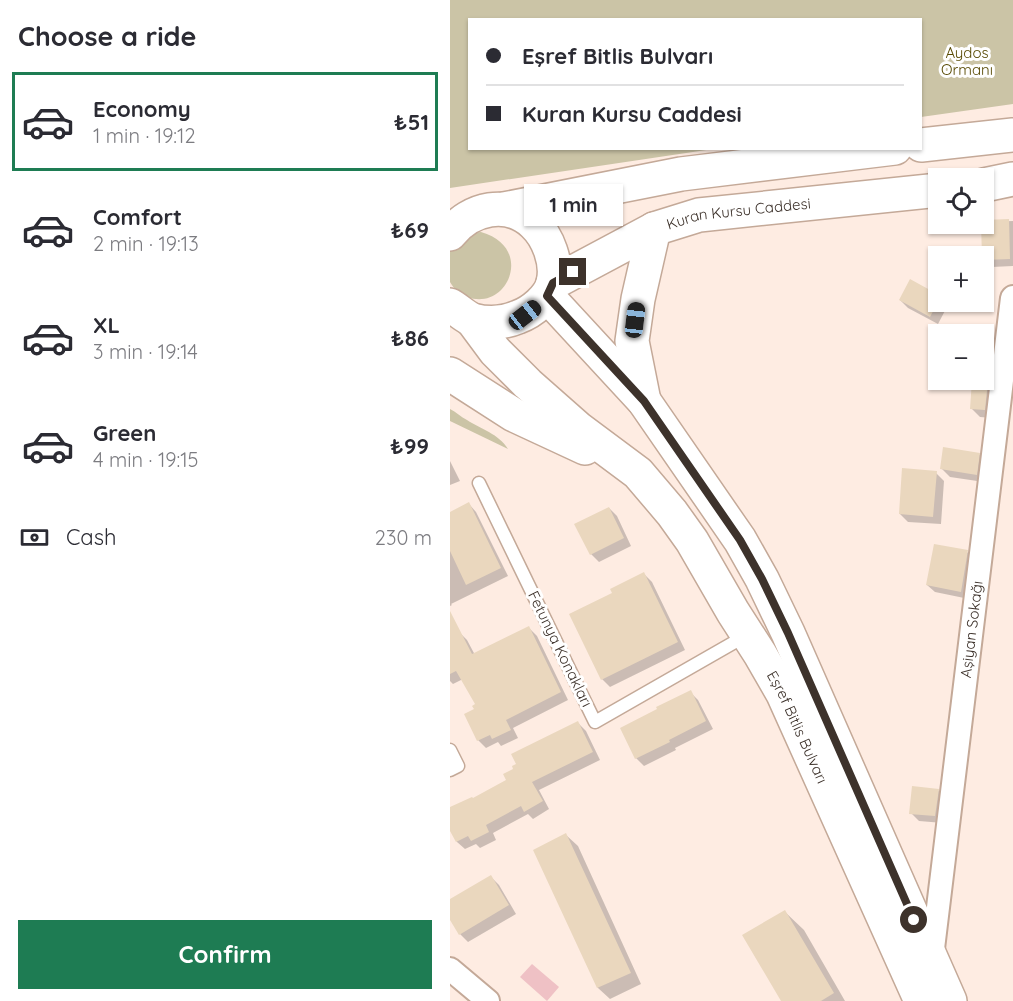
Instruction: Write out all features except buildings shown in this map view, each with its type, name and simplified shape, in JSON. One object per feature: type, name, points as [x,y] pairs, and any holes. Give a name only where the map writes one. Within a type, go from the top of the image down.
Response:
[{"type":"main road","points":[[922,146],[1013,135]]},
{"type":"main road","points":[[469,219],[681,174],[879,150]]},
{"type":"main road","points":[[994,183],[1013,179]]},
{"type":"main road","name":"Kuran Kursu Caddesi","points":[[455,308],[492,322],[509,321],[525,315],[550,289],[654,229],[699,216],[928,191]]},
{"type":"main road","points":[[469,219],[521,214],[534,224],[546,238],[552,255],[554,268],[550,289]]},
{"type":"main road","points":[[644,401],[632,340],[638,299],[654,229]]},
{"type":"main road","name":"Eşref Bitlis Bulvarı","points":[[550,289],[644,401],[740,540],[762,579],[950,1001]]},
{"type":"main road","points":[[455,308],[528,384],[579,429],[638,473]]},
{"type":"main road","points":[[450,374],[514,415],[638,473]]},
{"type":"main road","name":"Eşref Bitlis Bulvarı","points":[[638,473],[692,541],[783,694],[921,1001]]},
{"type":"street","name":"Aşiyan Sokağı","points":[[932,961],[1012,298]]},
{"type":"street","points":[[450,969],[488,1001]]},
{"type":"lane","name":"Fetunya Konakları","points":[[479,483],[595,722],[748,634]]},
{"type":"lane","points":[[450,750],[458,766],[450,770]]},
{"type":"green space","name":"Aydos Ormanı","points":[[450,0],[1013,0],[1013,104],[922,117],[922,18],[468,18],[468,150],[706,150],[450,188]]},
{"type":"green space","points":[[481,232],[498,240],[507,251],[511,263],[510,276],[504,287],[494,295],[482,299],[464,296],[450,282],[450,250],[470,233]]},
{"type":"green space","points":[[450,409],[495,436],[508,449],[450,421]]},
{"type":"shaded area","points":[[532,964],[559,987],[547,1001],[520,977]]},
{"type":"route","points":[[573,272],[553,283],[547,296],[644,401],[740,540],[788,633],[914,920]]}]
